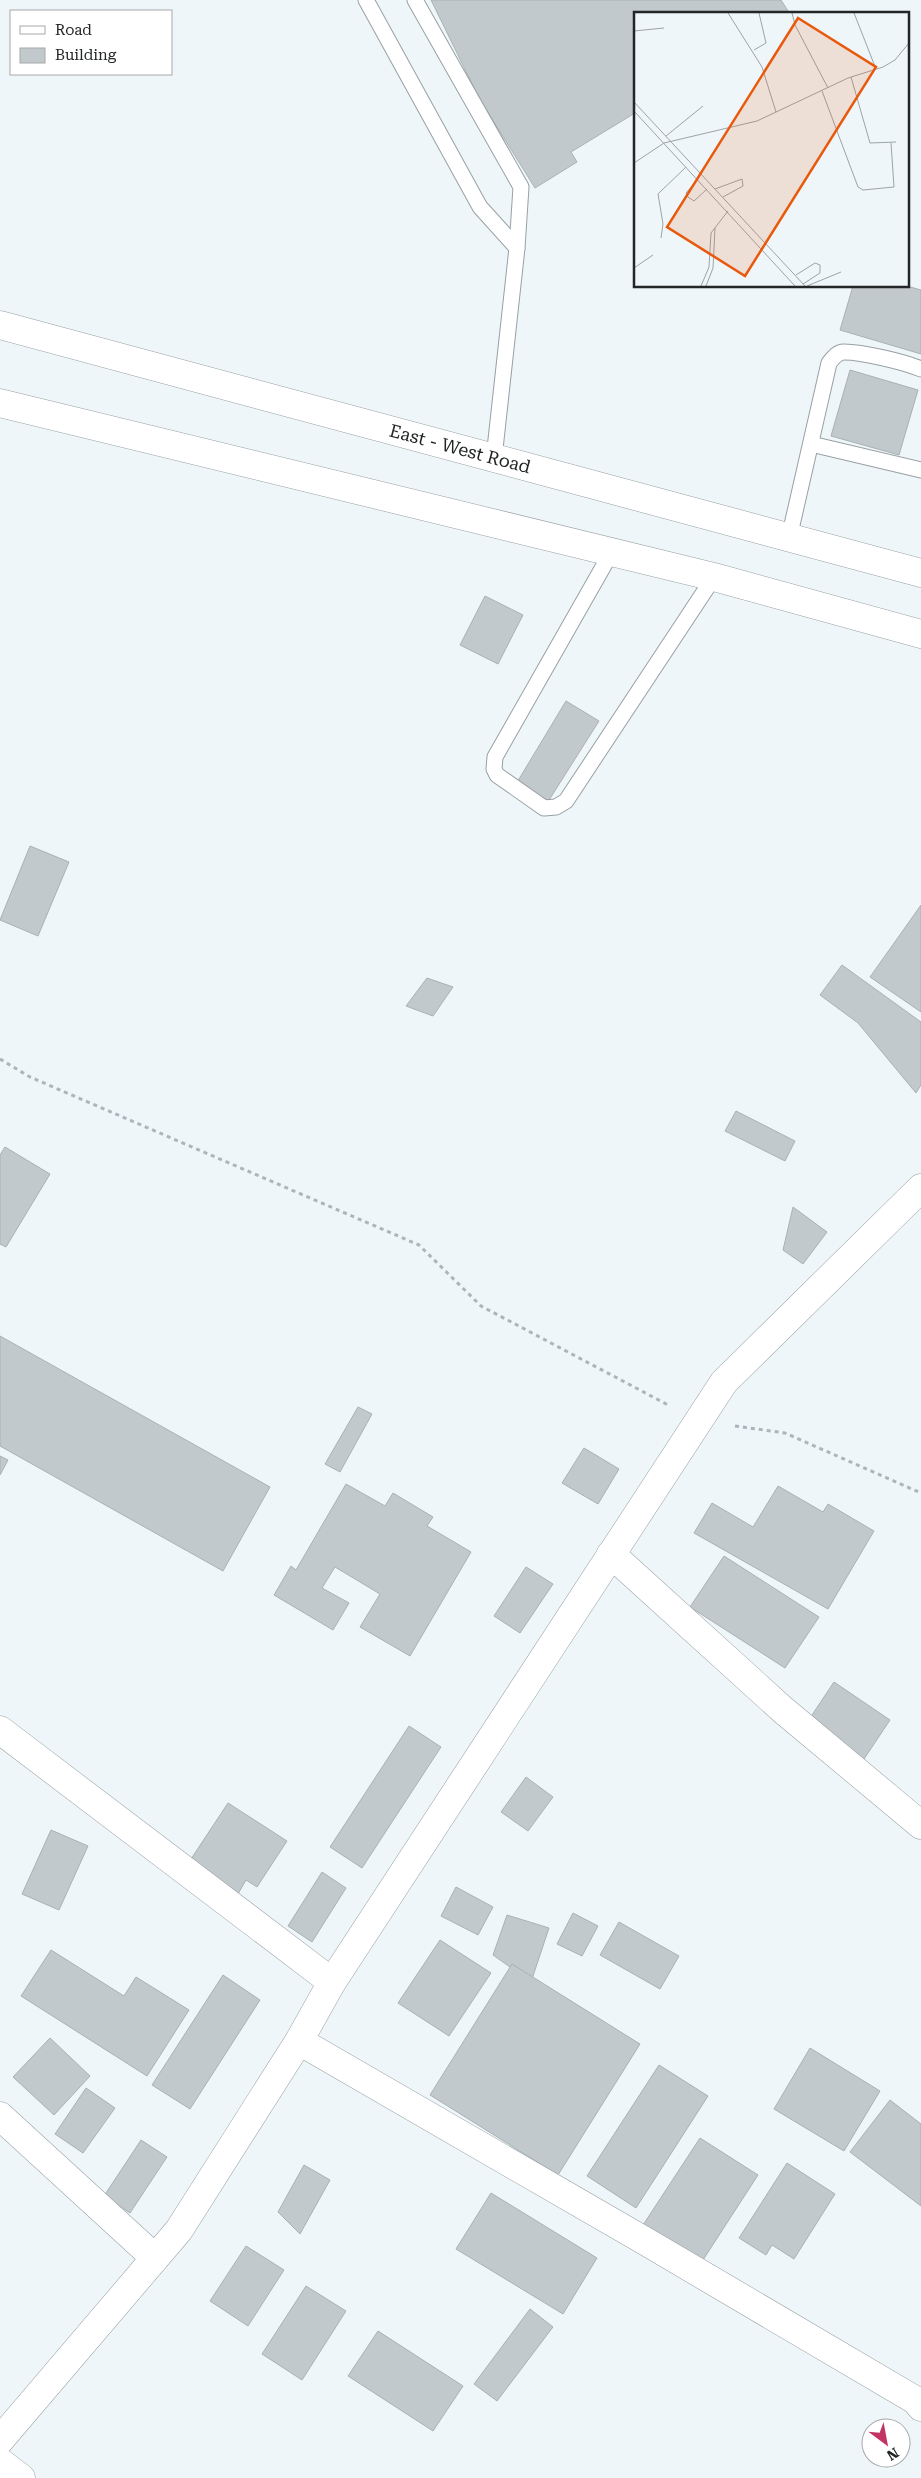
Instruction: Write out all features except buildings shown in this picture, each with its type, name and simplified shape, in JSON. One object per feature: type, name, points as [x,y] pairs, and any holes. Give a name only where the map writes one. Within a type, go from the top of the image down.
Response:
[{"type":"street","name":"East - West Road","points":[[0,324],[789,538],[921,570]]},
{"type":"street","points":[[0,403],[714,577],[921,634]]},
{"type":"street","points":[[0,2440],[179,2230],[299,2041],[332,1982],[724,1382],[921,1188]]},
{"type":"street","points":[[611,1554],[783,1710],[921,1825]]},
{"type":"street","points":[[0,1730],[332,1982]]},
{"type":"street","points":[[299,2041],[645,2241],[869,2375],[915,2400],[921,2407]]},
{"type":"street","points":[[0,2116],[155,2258]]},
{"type":"street","points":[[0,2462],[21,2478]]},
{"type":"lane","points":[[366,0],[480,208],[517,248]]},
{"type":"lane","points":[[415,0],[521,187],[517,248],[494,458]]},
{"type":"lane","points":[[789,538],[829,364],[835,356],[843,352],[886,359],[921,369]]},
{"type":"lane","points":[[811,444],[921,470]]},
{"type":"lane","points":[[611,552],[495,757],[494,769],[497,775],[544,808],[556,806],[566,800],[714,577]]},
{"type":"path","points":[[0,1059],[39,1081],[419,1245],[442,1265],[481,1306],[699,1420],[785,1433],[921,1493]]}]
